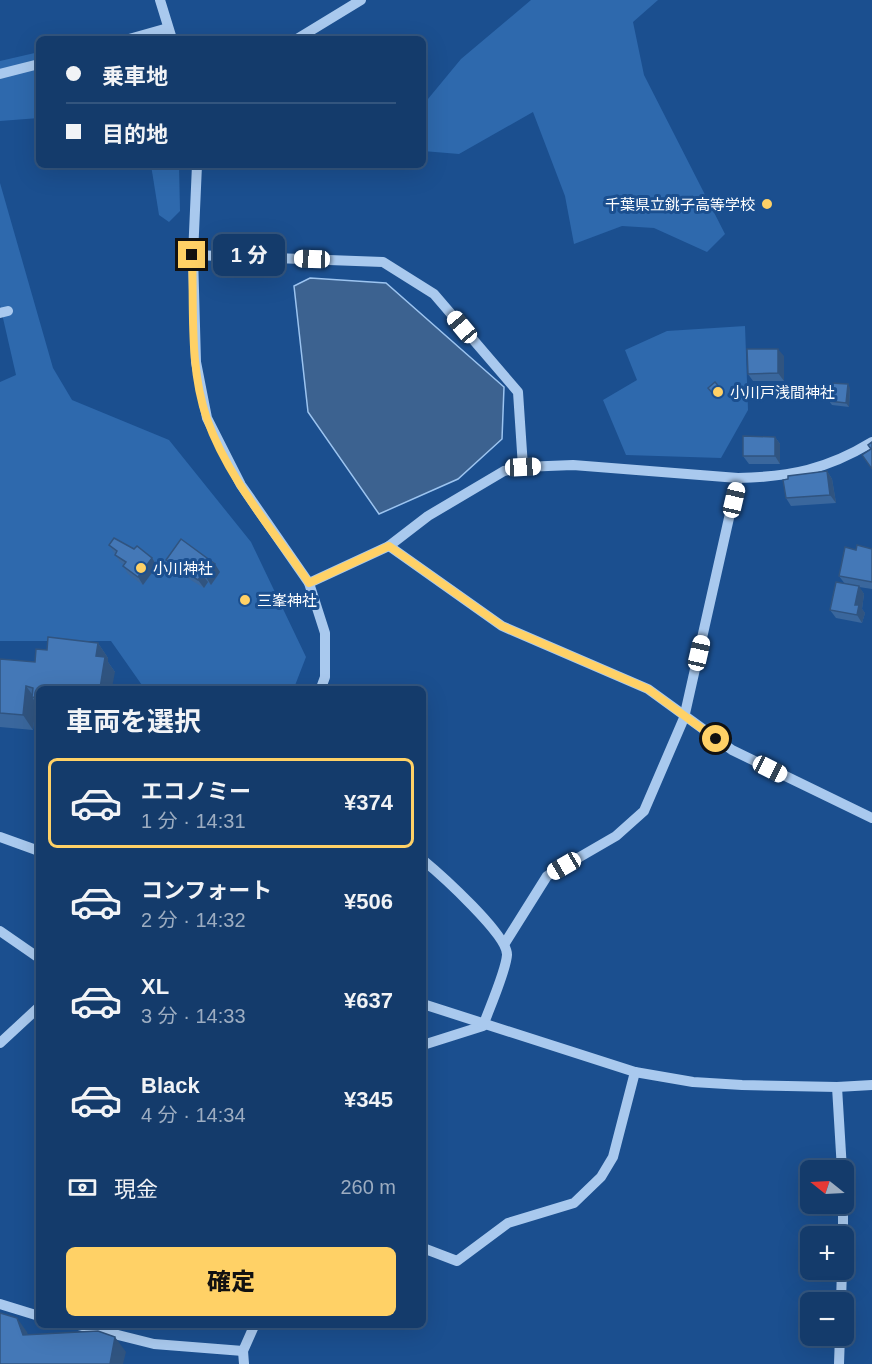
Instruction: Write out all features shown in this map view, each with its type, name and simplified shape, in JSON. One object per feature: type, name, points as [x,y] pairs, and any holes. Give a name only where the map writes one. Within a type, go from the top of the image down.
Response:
[{"type":"street","points":[[154,36],[170,34],[160,0]]},
{"type":"street","points":[[302,36],[361,0]]},
{"type":"street","points":[[0,74],[36,65]]},
{"type":"street","points":[[197,168],[192,255],[196,362],[207,418],[241,485],[309,583],[325,633],[326,677],[322,686]]},
{"type":"street","points":[[192,255],[383,262],[434,294],[518,392],[523,467]]},
{"type":"street","points":[[309,583],[389,546],[428,516],[504,471],[523,467],[573,465],[738,478],[765,478],[829,466],[872,442]]},
{"type":"street","points":[[504,943],[547,876],[616,836],[644,811],[684,718],[738,478]]},
{"type":"street","points":[[389,546],[502,626],[648,689],[684,718],[732,750],[872,818]]},
{"type":"street","points":[[0,837],[36,850]]},
{"type":"street","points":[[426,863],[457,889],[504,943],[507,956],[483,1026]]},
{"type":"street","points":[[0,931],[36,956]]},
{"type":"street","points":[[426,1005],[483,1026],[635,1072],[693,1082],[837,1087],[872,1085]]},
{"type":"street","points":[[0,1043],[36,1010]]},
{"type":"street","points":[[426,1044],[483,1026]]},
{"type":"street","points":[[426,1249],[457,1261],[508,1223],[574,1203],[601,1178],[613,1157],[635,1072]]},
{"type":"street","points":[[837,1087],[841,1160]]},
{"type":"street","points":[[0,1304],[36,1315]]},
{"type":"street","points":[[90,1328],[154,1344],[243,1351]]},
{"type":"street","points":[[243,1364],[243,1351],[253,1328]]},
{"type":"street","points":[[839,1364],[840,1346]]},
{"type":"shaded area","points":[[531,0],[658,0],[633,22],[644,75],[725,234],[707,252],[654,228],[622,226],[574,244],[565,196],[533,112],[459,154],[426,151],[426,101],[461,59]]},
{"type":"shaded area","points":[[36,53],[36,118],[0,121],[0,61]]},
{"type":"shaded area","points":[[151,168],[179,168],[180,211],[169,222],[159,215]]},
{"type":"shaded area","points":[[0,183],[53,368],[72,400],[169,440],[251,542],[306,657],[295,686],[143,686],[111,641],[0,641],[0,382],[16,375],[0,305]]},
{"type":"shaded area","points":[[310,278],[386,283],[504,387],[502,439],[458,479],[379,514],[308,412],[294,286]]},
{"type":"shaded area","points":[[745,326],[748,410],[721,458],[626,455],[603,400],[637,380],[625,350],[667,331]]},
{"type":"building","points":[[747,349],[778,349],[778,373],[748,374]]},
{"type":"building","points":[[715,382],[721,389],[714,395],[708,388]]},
{"type":"building","points":[[830,383],[848,384],[846,403],[829,401]]},
{"type":"building","points":[[743,436],[775,437],[775,456],[743,456]]},
{"type":"building","points":[[872,442],[872,469],[862,455],[871,449],[868,445]]},
{"type":"building","points":[[827,471],[830,495],[786,498],[783,480],[788,479],[788,476]]},
{"type":"building","points":[[114,538],[134,549],[137,546],[152,558],[138,577],[123,566],[126,562],[115,555],[117,551],[109,545]]},
{"type":"building","points":[[181,539],[215,564],[206,577],[202,574],[198,580],[166,560]]},
{"type":"building","points":[[857,545],[872,549],[872,582],[839,576],[845,547],[856,550]]},
{"type":"building","points":[[836,582],[859,586],[855,605],[859,605],[857,615],[830,610]]},
{"type":"building","points":[[48,637],[98,643],[96,656],[105,657],[100,686],[36,686],[36,698],[32,697],[33,688],[26,686],[23,715],[0,713],[0,659],[35,662],[36,649],[47,650]]},
{"type":"building","points":[[0,1313],[17,1318],[23,1335],[98,1331],[115,1337],[110,1364],[0,1364]]},
{"type":"place","name":"千葉県立銚子高等学校","points":[[767,204]]},
{"type":"place","name":"小川戸浅間神社","points":[[718,392]]},
{"type":"place","name":"小川神社","points":[[141,568]]},
{"type":"place","name":"三峯神社","points":[[245,600]]},
{"type":"route","points":[[192,255],[196,362],[207,418],[241,485],[309,583],[389,546],[502,626],[648,689],[684,718],[716,739]]}]
